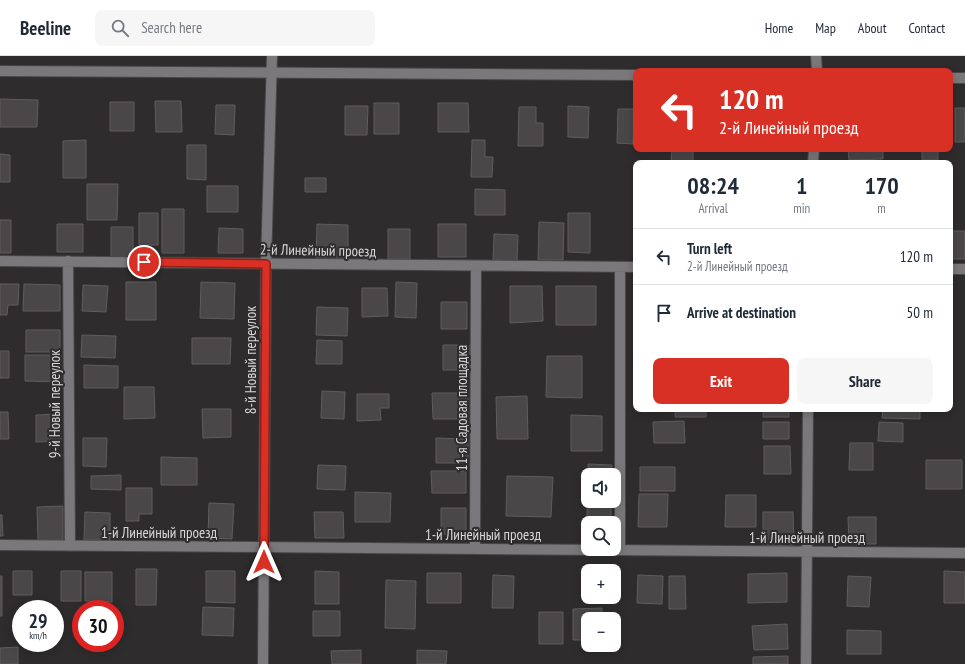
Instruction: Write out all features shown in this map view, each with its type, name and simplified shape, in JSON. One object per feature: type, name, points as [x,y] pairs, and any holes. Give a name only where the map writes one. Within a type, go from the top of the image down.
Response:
[{"type":"street","name":"8-й Новый переулок","points":[[263,664],[266,264],[272,56]]},
{"type":"street","points":[[816,56],[817,68]]},
{"type":"street","points":[[0,71],[633,75]]},
{"type":"street","points":[[953,78],[965,78]]},
{"type":"street","name":"2-й Линейный проезд","points":[[0,261],[633,267]]},
{"type":"street","name":"9-й Новый переулок","points":[[68,261],[70,546]]},
{"type":"street","name":"11-я Садовая площадка","points":[[476,266],[476,549]]},
{"type":"street","points":[[620,267],[620,516]]},
{"type":"street","points":[[953,269],[965,269]]},
{"type":"street","points":[[806,664],[808,412]]},
{"type":"street","name":"1-й Линейный проезд","points":[[0,545],[581,550]]},
{"type":"street","name":"1-й Линейный проезд","points":[[621,550],[965,553]]},
{"type":"building","points":[[0,99],[38,100],[37,127],[0,127]]},
{"type":"building","points":[[155,101],[181,101],[182,132],[156,132]]},
{"type":"building","points":[[110,102],[134,102],[134,131],[110,131]]},
{"type":"building","points":[[374,103],[399,103],[399,134],[374,134]]},
{"type":"building","points":[[438,103],[468,103],[469,132],[438,132]]},
{"type":"building","points":[[216,105],[235,105],[234,135],[215,134]]},
{"type":"building","points":[[345,106],[368,106],[367,135],[345,135]]},
{"type":"building","points":[[568,106],[589,107],[588,138],[568,137]]},
{"type":"building","points":[[519,107],[536,107],[536,123],[543,123],[543,146],[518,146]]},
{"type":"building","points":[[955,108],[965,108],[965,142],[955,142]]},
{"type":"building","points":[[618,109],[633,109],[633,144],[617,143]]},
{"type":"building","points":[[86,140],[86,178],[63,178],[63,141]]},
{"type":"building","points":[[472,140],[485,140],[485,157],[493,157],[492,177],[471,177]]},
{"type":"building","points":[[187,145],[206,145],[206,180],[187,179]]},
{"type":"building","points":[[672,152],[693,152],[693,160],[671,160]]},
{"type":"building","points":[[848,152],[883,152],[883,159],[849,160]]},
{"type":"building","points":[[922,152],[938,152],[938,160],[922,160]]},
{"type":"building","points":[[0,154],[10,155],[10,182],[0,182]]},
{"type":"building","points":[[305,178],[326,178],[326,192],[305,192]]},
{"type":"building","points":[[87,184],[118,184],[117,220],[87,220]]},
{"type":"building","points":[[207,186],[238,186],[238,212],[207,212]]},
{"type":"building","points":[[475,189],[505,190],[505,215],[475,215]]},
{"type":"building","points":[[162,209],[184,209],[184,253],[162,253]]},
{"type":"building","points":[[139,213],[158,213],[158,245],[139,245]]},
{"type":"building","points":[[568,213],[590,213],[590,253],[568,252]]},
{"type":"building","points":[[0,220],[11,220],[11,253],[0,253]]},
{"type":"building","points":[[539,222],[564,223],[563,260],[538,260]]},
{"type":"building","points":[[57,224],[83,224],[83,252],[57,252]]},
{"type":"building","points":[[317,224],[348,225],[348,259],[316,258]]},
{"type":"building","points":[[438,224],[466,224],[466,257],[438,257]]},
{"type":"building","points":[[111,227],[133,227],[133,257],[111,257]]},
{"type":"building","points":[[219,228],[243,229],[243,253],[218,253]]},
{"type":"building","points":[[388,229],[410,229],[410,259],[388,259]]},
{"type":"building","points":[[953,231],[965,231],[965,259],[953,259]]},
{"type":"building","points":[[494,234],[518,235],[517,261],[493,260]]},
{"type":"building","points":[[126,282],[156,282],[156,320],[126,320]]},
{"type":"building","points":[[201,282],[235,283],[234,319],[200,318]]},
{"type":"building","points":[[396,282],[417,283],[416,318],[395,317]]},
{"type":"building","points":[[0,284],[19,284],[18,305],[8,305],[7,315],[0,315]]},
{"type":"building","points":[[24,284],[60,285],[60,311],[23,311]]},
{"type":"building","points":[[83,285],[108,286],[106,312],[82,311]]},
{"type":"building","points":[[510,286],[542,286],[543,321],[510,323]]},
{"type":"building","points":[[556,286],[596,286],[596,325],[556,325]]},
{"type":"building","points":[[362,288],[387,288],[388,316],[362,317]]},
{"type":"building","points":[[441,302],[467,302],[467,329],[441,329]]},
{"type":"building","points":[[317,307],[348,308],[347,336],[316,335]]},
{"type":"building","points":[[26,330],[60,330],[60,352],[26,352]]},
{"type":"building","points":[[82,335],[116,336],[115,358],[81,357]]},
{"type":"building","points":[[192,338],[231,338],[230,364],[192,364]]},
{"type":"building","points":[[317,340],[342,341],[342,364],[316,364]]},
{"type":"building","points":[[443,345],[469,345],[469,370],[443,370]]},
{"type":"building","points":[[0,351],[9,351],[9,378],[0,378]]},
{"type":"building","points":[[25,355],[61,355],[61,382],[25,381]]},
{"type":"building","points":[[547,356],[582,356],[582,398],[546,397]]},
{"type":"building","points":[[84,365],[118,366],[118,388],[84,388]]},
{"type":"building","points":[[124,387],[154,387],[155,418],[124,419]]},
{"type":"building","points":[[322,391],[345,392],[344,419],[321,418]]},
{"type":"building","points":[[432,393],[468,393],[468,419],[433,419]]},
{"type":"building","points":[[357,394],[389,394],[389,408],[380,408],[381,420],[357,421]]},
{"type":"building","points":[[527,396],[528,439],[497,439],[496,397]]},
{"type":"building","points":[[202,409],[231,409],[231,437],[203,438]]},
{"type":"building","points":[[0,412],[8,412],[9,439],[0,439]]},
{"type":"building","points":[[675,412],[706,412],[706,417],[675,417]]},
{"type":"building","points":[[763,412],[789,412],[789,417],[763,417]]},
{"type":"building","points":[[883,412],[920,412],[920,419],[882,418]]},
{"type":"building","points":[[60,414],[61,441],[36,442],[36,415]]},
{"type":"building","points":[[571,415],[602,416],[602,451],[571,451]]},
{"type":"building","points":[[684,421],[685,443],[654,443],[653,422]]},
{"type":"building","points":[[763,422],[789,422],[789,439],[763,439]]},
{"type":"building","points":[[879,422],[903,423],[903,442],[878,441]]},
{"type":"building","points":[[83,438],[107,438],[106,467],[83,466]]},
{"type":"building","points":[[436,438],[468,439],[468,463],[436,463]]},
{"type":"building","points":[[850,443],[873,443],[873,470],[849,470]]},
{"type":"building","points":[[764,446],[790,446],[791,474],[764,474]]},
{"type":"building","points":[[161,457],[197,458],[197,485],[161,485]]},
{"type":"building","points":[[926,460],[962,460],[962,489],[926,489]]},
{"type":"building","points":[[588,464],[612,465],[612,468],[588,468]]},
{"type":"building","points":[[318,465],[346,466],[345,490],[317,489]]},
{"type":"building","points":[[640,467],[675,467],[675,491],[640,491]]},
{"type":"building","points":[[431,471],[466,471],[466,493],[432,493]]},
{"type":"building","points":[[121,475],[121,490],[91,489],[91,476]]},
{"type":"building","points":[[507,476],[553,477],[551,517],[506,516]]},
{"type":"building","points":[[126,488],[152,488],[152,514],[139,514],[139,521],[126,521]]},
{"type":"building","points":[[355,492],[391,493],[390,522],[355,522]]},
{"type":"building","points":[[639,494],[668,494],[667,527],[638,527]]},
{"type":"building","points":[[726,495],[756,495],[756,527],[725,527]]},
{"type":"building","points":[[209,503],[234,504],[232,539],[208,538]]},
{"type":"building","points":[[63,506],[63,540],[38,540],[37,507]]},
{"type":"building","points":[[441,508],[466,508],[466,535],[441,534]]},
{"type":"building","points":[[587,508],[611,508],[611,516],[587,516]]},
{"type":"building","points":[[85,512],[110,513],[110,540],[84,540]]},
{"type":"building","points":[[314,512],[343,512],[344,538],[315,538]]},
{"type":"building","points":[[763,512],[793,512],[794,545],[763,546]]},
{"type":"building","points":[[0,515],[2,515],[3,536],[0,536]]},
{"type":"building","points":[[848,517],[876,517],[876,544],[849,544]]},
{"type":"building","points":[[136,569],[157,569],[156,605],[136,605]]},
{"type":"building","points":[[13,571],[32,571],[32,595],[13,595]]},
{"type":"building","points":[[61,571],[81,571],[81,600],[61,600]]},
{"type":"building","points":[[206,571],[235,571],[235,603],[206,602]]},
{"type":"building","points":[[315,571],[339,572],[339,604],[315,604]]},
{"type":"building","points":[[944,571],[965,572],[965,603],[944,603]]},
{"type":"building","points":[[85,572],[112,572],[112,600],[85,600]]},
{"type":"building","points":[[427,573],[461,573],[461,603],[427,603]]},
{"type":"building","points":[[787,573],[787,602],[748,603],[748,574]]},
{"type":"building","points":[[493,575],[514,576],[513,608],[492,608]]},
{"type":"building","points":[[638,575],[663,576],[662,604],[637,603]]},
{"type":"building","points":[[0,576],[2,576],[2,616],[0,616]]},
{"type":"building","points":[[669,576],[685,576],[686,609],[669,609]]},
{"type":"building","points":[[848,576],[871,577],[869,607],[847,606]]},
{"type":"building","points":[[386,580],[416,581],[415,629],[385,628]]},
{"type":"building","points":[[203,607],[234,608],[233,636],[202,635]]},
{"type":"building","points":[[602,608],[602,612],[581,612],[581,640],[573,640],[573,609]]},
{"type":"building","points":[[313,611],[340,611],[340,636],[313,636]]},
{"type":"building","points":[[539,612],[563,612],[563,644],[539,644]]},
{"type":"building","points":[[787,624],[788,649],[754,650],[752,626]]},
{"type":"building","points":[[847,630],[881,631],[881,654],[847,654]]},
{"type":"building","points":[[12,647],[12,652],[18,652],[18,664],[0,664],[0,648]]},
{"type":"building","points":[[361,650],[361,664],[332,664],[331,651]]},
{"type":"building","points":[[417,650],[447,651],[446,664],[417,664]]},
{"type":"building","points":[[788,656],[788,664],[753,664],[753,657]]},
{"type":"route","points":[[144,262],[266,264],[264,562]]}]
